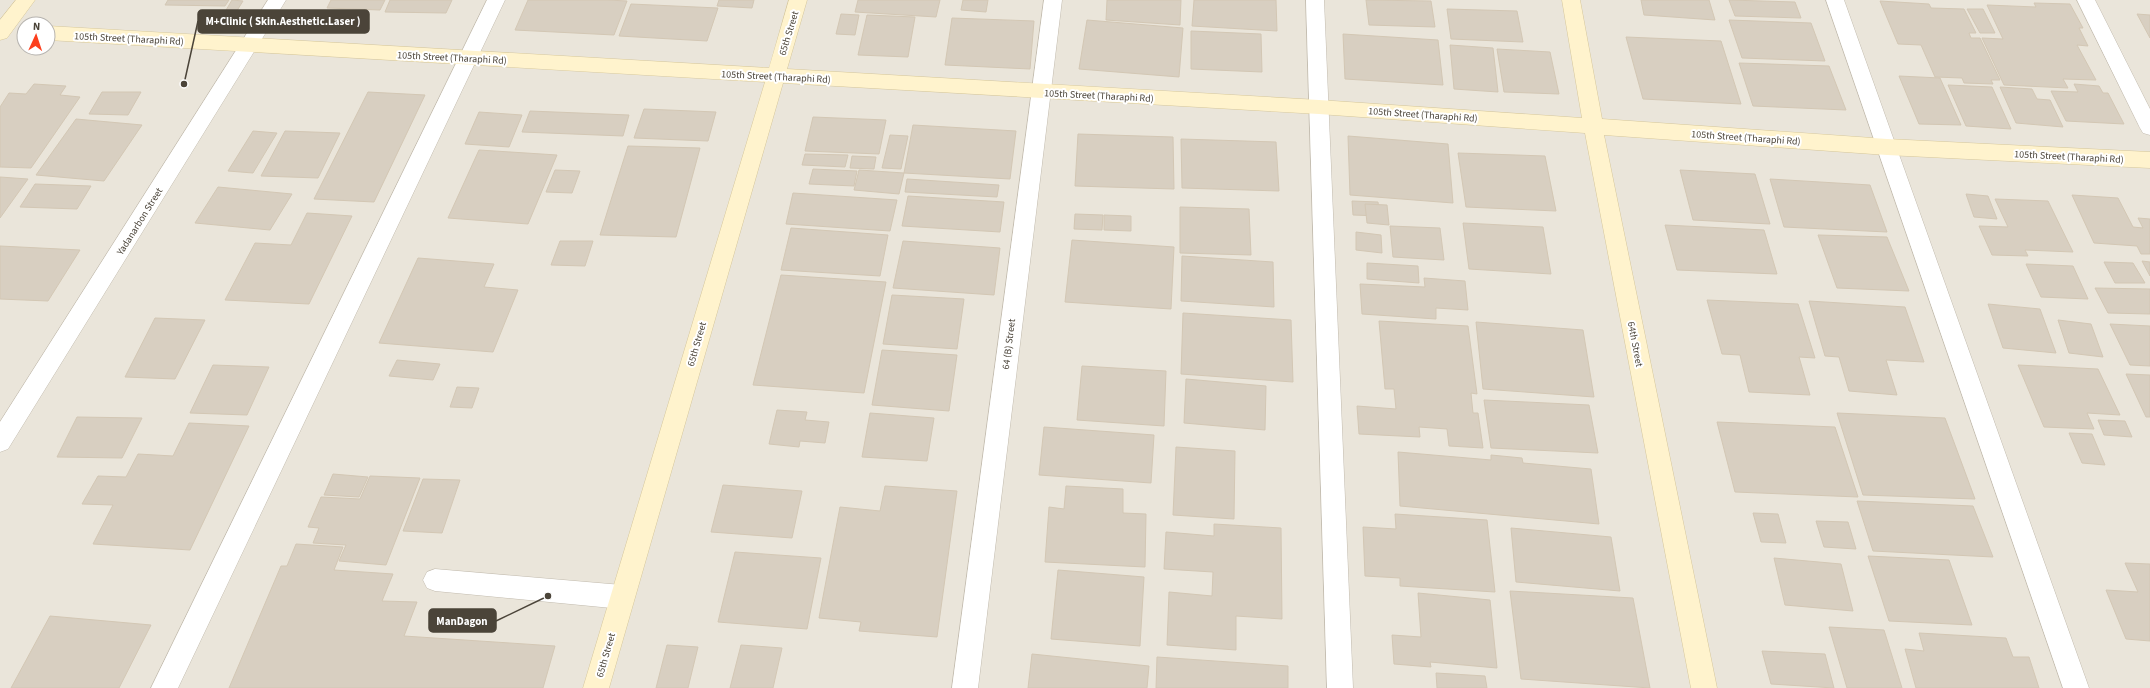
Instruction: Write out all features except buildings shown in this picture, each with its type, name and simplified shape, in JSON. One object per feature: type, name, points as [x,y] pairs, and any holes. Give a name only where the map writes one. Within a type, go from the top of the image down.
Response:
[{"type":"street","points":[[1,31],[26,0]]},
{"type":"street","name":"Yadanarbon Street","points":[[0,442],[277,0]]},
{"type":"street","points":[[164,688],[496,0]]},
{"type":"street","name":"65th Street","points":[[596,688],[798,0]]},
{"type":"street","name":"64 (B) Street","points":[[965,688],[1040,91],[1053,0]]},
{"type":"street","points":[[1315,0],[1340,688]]},
{"type":"street","name":"64th Street","points":[[1571,0],[1593,126],[1704,688]]},
{"type":"street","points":[[1835,0],[2076,688]]},
{"type":"street","points":[[2086,0],[2150,128]]},
{"type":"street","points":[[1,31],[16,32]]},
{"type":"street","name":"105th Street (Tharaphi Rd)","points":[[56,33],[1319,107],[1887,147],[2150,160]]},
{"type":"lane","points":[[435,580],[622,597]]},
{"type":"shaded area","points":[[0,0],[2150,0],[2150,688],[0,688]]},
{"type":"place","name":"M+Clinic ( Skin.Aesthetic.Laser )","points":[[184,84]]},
{"type":"place","name":"ManDagon","points":[[548,596]]}]
